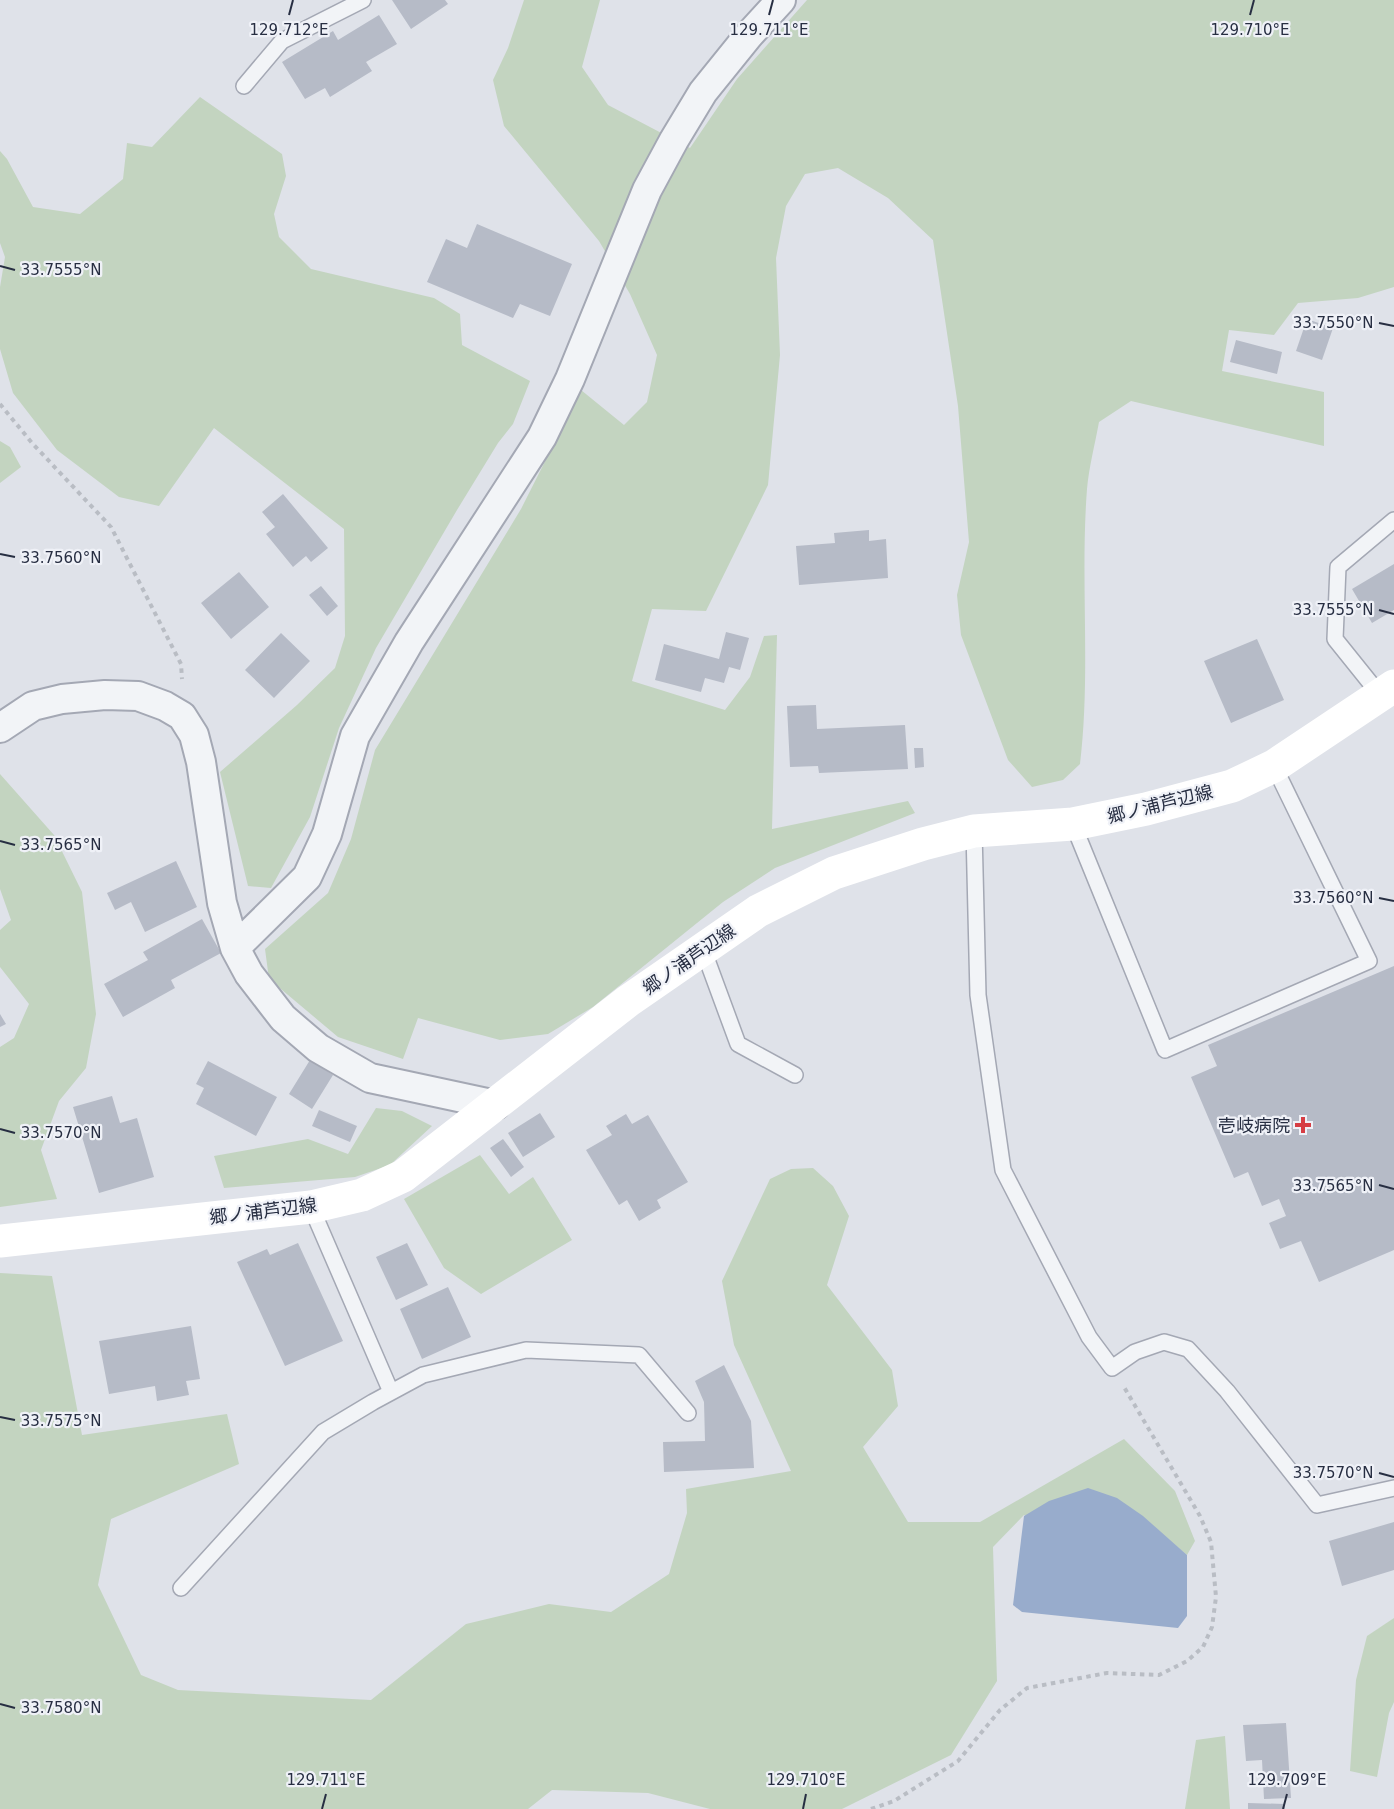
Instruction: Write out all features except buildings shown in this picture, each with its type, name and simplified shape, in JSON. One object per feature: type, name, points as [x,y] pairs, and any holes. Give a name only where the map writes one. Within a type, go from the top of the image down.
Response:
[{"type":"main road","name":"郷ノ浦芦辺線","points":[[0,1241],[311,1207],[362,1195],[402,1176],[628,1001],[758,911],[834,873],[923,844],[974,831],[1073,824],[1146,809],[1232,786],[1274,766],[1387,691]]},
{"type":"street","points":[[235,948],[307,877],[327,834],[355,736],[409,642],[542,437],[570,379],[647,190],[674,140],[703,92],[748,35],[781,0]]},
{"type":"street","points":[[0,728],[33,706],[62,699],[105,695],[138,696],[165,706],[182,716],[194,735],[201,762],[222,903],[235,948],[249,974],[283,1018],[318,1048],[370,1078],[496,1105]]},
{"type":"lane","points":[[244,86],[282,41],[363,0]]},
{"type":"lane","points":[[1387,691],[1335,639],[1338,567],[1394,520]]},
{"type":"lane","points":[[1073,824],[1165,1050],[1369,961],[1274,766]]},
{"type":"lane","points":[[974,831],[978,995],[1003,1170],[1089,1337],[1112,1368],[1135,1352],[1164,1342],[1188,1349],[1227,1391],[1317,1505],[1394,1488]]},
{"type":"lane","points":[[703,949],[738,1044],[795,1075]]},
{"type":"lane","points":[[311,1207],[391,1392]]},
{"type":"lane","points":[[181,1588],[323,1432],[423,1376],[526,1350],[639,1355],[687,1413]]},
{"type":"path","points":[[0,405],[32,443],[111,527],[181,663],[182,716]]},
{"type":"path","points":[[871,1809],[894,1801],[958,1761],[1000,1710],[1027,1688],[1107,1673],[1159,1675],[1187,1661],[1203,1647],[1212,1627],[1216,1597],[1211,1542],[1200,1516],[1172,1466],[1112,1368]]},
{"type":"green space","points":[[524,0],[600,0],[582,67],[608,105],[690,148],[737,79],[807,0],[1394,0],[1394,287],[1358,298],[1298,303],[1274,335],[1229,330],[1222,371],[1324,392],[1324,446],[1131,401],[1099,422],[1087,489],[1085,523],[1085,696],[1080,764],[1063,780],[1032,787],[1008,760],[961,635],[957,595],[969,542],[958,406],[933,240],[888,198],[838,168],[805,174],[786,206],[776,258],[780,355],[768,485],[706,611],[652,609],[632,681],[725,710],[750,677],[764,636],[777,635],[772,829],[908,801],[915,813],[775,868],[723,902],[593,1007],[548,1034],[500,1040],[418,1018],[403,1059],[338,1037],[269,979],[265,949],[328,893],[351,839],[375,750],[521,509],[581,390],[624,425],[647,402],[657,355],[630,294],[599,241],[504,126],[493,80],[508,48]]},
{"type":"green space","points":[[200,97],[282,154],[286,176],[274,214],[279,237],[311,269],[434,298],[460,314],[462,345],[530,381],[513,424],[498,443],[457,510],[376,648],[339,728],[310,817],[271,888],[248,886],[220,772],[297,705],[335,668],[345,636],[344,529],[214,428],[159,506],[119,497],[57,450],[13,393],[0,349],[0,287],[5,257],[0,243],[0,151],[7,159],[33,207],[80,214],[123,179],[127,143],[152,147]]},
{"type":"green space","points":[[0,441],[10,447],[21,467],[0,483]]},
{"type":"green space","points":[[0,774],[54,835],[82,892],[96,1014],[86,1068],[59,1101],[41,1150],[57,1199],[0,1207],[0,1047],[14,1038],[29,1004],[0,967],[0,930],[11,920],[0,889]]},
{"type":"green space","points":[[376,1108],[402,1111],[432,1126],[390,1165],[355,1177],[224,1188],[214,1156],[308,1139],[348,1154]]},
{"type":"green space","points":[[480,1155],[509,1194],[533,1177],[572,1240],[481,1294],[444,1268],[404,1199]]},
{"type":"green space","points":[[813,1168],[833,1186],[849,1216],[827,1285],[892,1370],[898,1406],[863,1447],[908,1522],[980,1522],[1124,1439],[1175,1491],[1195,1541],[1187,1555],[1170,1541],[1024,1515],[993,1547],[997,1681],[951,1755],[842,1809],[710,1809],[648,1793],[552,1790],[528,1809],[0,1809],[0,1273],[52,1276],[82,1435],[227,1414],[239,1464],[111,1519],[98,1585],[141,1675],[178,1690],[371,1700],[466,1624],[549,1604],[611,1612],[669,1574],[687,1513],[686,1489],[791,1471],[734,1345],[722,1281],[770,1179],[791,1169]]},
{"type":"green space","points":[[1394,1618],[1394,1702],[1389,1713],[1377,1777],[1350,1771],[1356,1680],[1367,1636]]},
{"type":"green space","points":[[1225,1736],[1230,1809],[1185,1809],[1196,1740]]},
{"type":"water","points":[[1088,1488],[1117,1498],[1143,1516],[1187,1555],[1187,1616],[1178,1628],[1022,1612],[1013,1605],[1024,1516],[1049,1501]]},
{"type":"place","name":"壱岐病院","points":[[1303,1125]]}]
